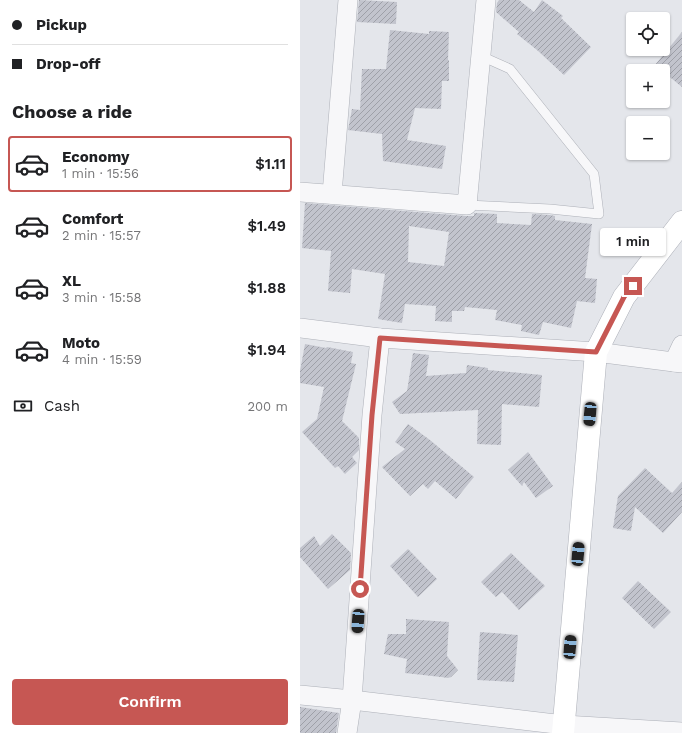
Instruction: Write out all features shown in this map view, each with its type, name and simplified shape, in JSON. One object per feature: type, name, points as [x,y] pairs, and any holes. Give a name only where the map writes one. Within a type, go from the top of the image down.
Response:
[{"type":"street","points":[[332,194],[348,0]]},
{"type":"street","points":[[300,192],[467,205],[486,0]]},
{"type":"street","points":[[564,729],[596,352],[624,297],[682,222]]},
{"type":"street","points":[[300,328],[380,338],[596,352],[678,362],[682,345]]},
{"type":"street","points":[[347,733],[352,700],[372,415],[380,338]]},
{"type":"street","points":[[300,695],[352,700],[564,729],[682,732]]},
{"type":"lane","points":[[467,205],[550,209],[599,214],[594,174],[510,69],[481,56]]},
{"type":"building","points":[[359,0],[397,2],[396,24],[357,22]]},
{"type":"building","points":[[499,0],[519,0],[534,12],[542,0],[563,16],[561,18],[591,47],[564,75],[517,34],[519,32],[496,12],[497,3]]},
{"type":"building","points":[[390,30],[429,34],[429,31],[449,32],[449,81],[442,81],[441,109],[415,108],[407,140],[446,146],[442,169],[383,161],[382,134],[348,130],[352,109],[360,110],[362,69],[386,69]]},
{"type":"building","points":[[682,32],[682,87],[670,77],[670,64],[656,64],[662,56],[670,56],[670,47]]},
{"type":"building","points":[[305,203],[466,216],[474,216],[474,213],[497,214],[497,223],[531,225],[532,214],[550,215],[555,216],[555,220],[592,224],[585,278],[597,279],[595,303],[577,301],[571,328],[543,322],[539,335],[521,331],[522,325],[495,320],[497,310],[465,307],[464,311],[452,311],[452,322],[435,321],[436,306],[405,304],[402,323],[378,319],[385,274],[352,269],[350,293],[328,291],[331,251],[302,248]],"holes":[[[409,226],[449,232],[444,266],[408,262]]]},
{"type":"building","points":[[305,344],[353,352],[351,363],[356,364],[342,421],[359,438],[359,450],[352,457],[357,463],[345,474],[338,466],[335,468],[302,432],[317,419],[324,387],[300,383],[300,371]]},
{"type":"building","points":[[413,353],[429,355],[426,376],[466,373],[467,365],[488,368],[488,370],[542,375],[539,407],[502,404],[501,445],[477,444],[478,410],[400,414],[392,402],[407,391]]},
{"type":"building","points":[[408,424],[430,440],[474,477],[456,499],[435,481],[428,489],[423,484],[410,496],[382,467],[405,449],[395,442]]},
{"type":"building","points":[[528,452],[553,486],[536,498],[524,482],[522,486],[508,470]]},
{"type":"building","points":[[645,468],[672,493],[682,482],[682,512],[663,533],[635,507],[631,531],[613,528],[618,496]]},
{"type":"building","points":[[332,534],[351,553],[350,570],[328,589],[300,557],[300,548],[314,536],[320,546]]},
{"type":"building","points":[[408,549],[437,579],[418,597],[390,566]]},
{"type":"building","points":[[511,553],[545,586],[519,610],[502,592],[496,597],[481,582]]},
{"type":"building","points":[[638,581],[671,612],[654,629],[622,598]]},
{"type":"building","points":[[406,619],[449,622],[447,656],[458,670],[451,677],[448,678],[405,673],[407,659],[384,654],[388,634],[406,634]]},
{"type":"building","points":[[480,632],[518,635],[514,682],[477,680]]},
{"type":"building","points":[[300,707],[339,713],[336,733],[300,733]]},
{"type":"route","points":[[360,589],[372,415],[380,338],[596,352],[624,297],[633,286]]}]
